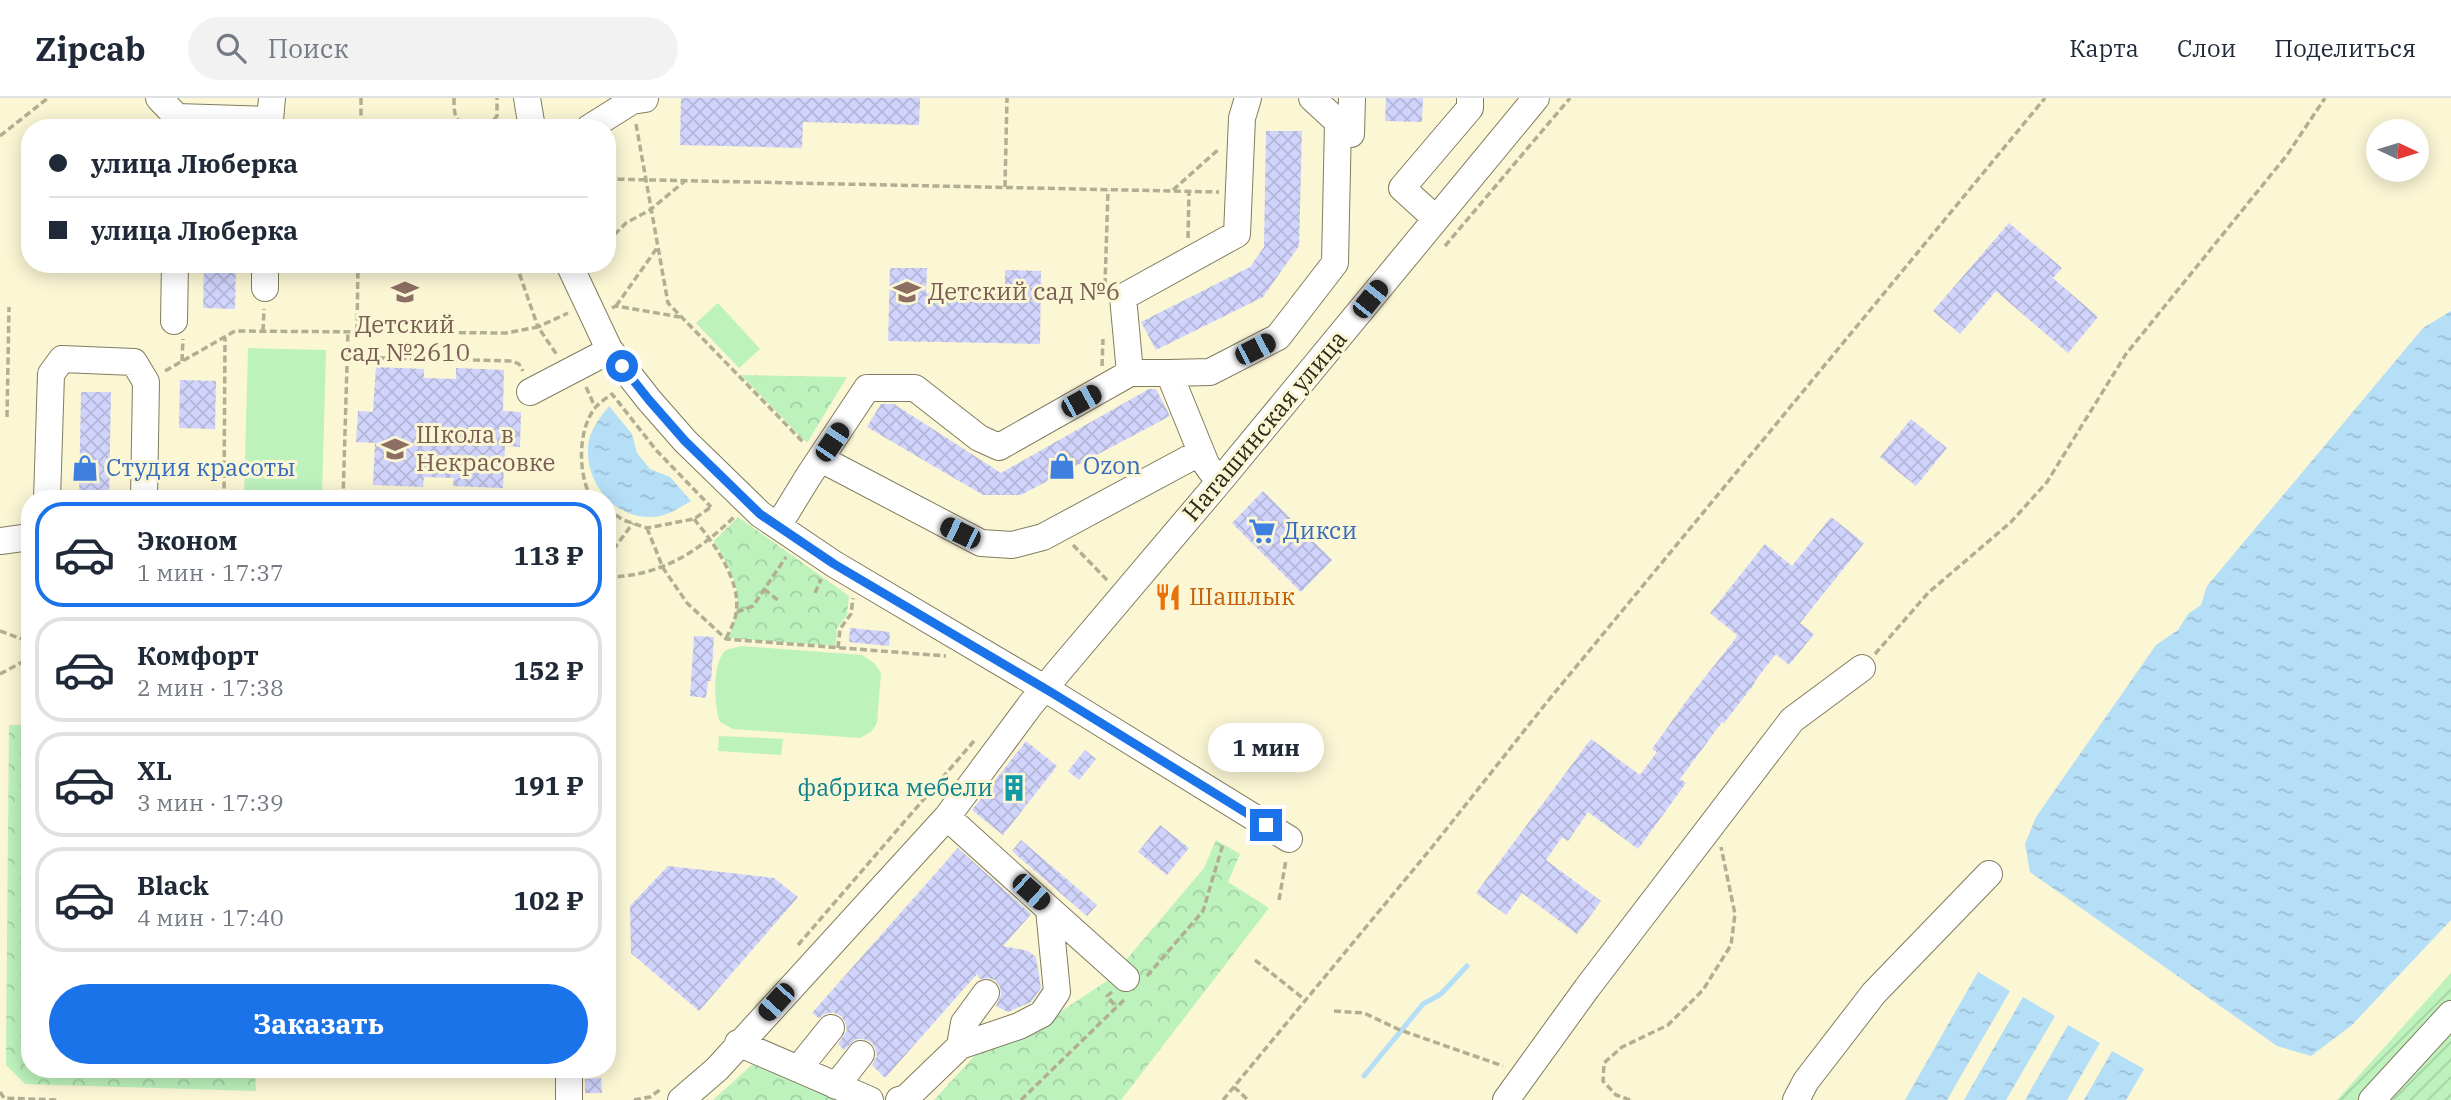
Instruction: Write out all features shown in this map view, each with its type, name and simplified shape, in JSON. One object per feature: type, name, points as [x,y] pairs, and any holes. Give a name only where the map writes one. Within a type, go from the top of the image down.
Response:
[{"type":"street","points":[[527,98],[530,119]]},
{"type":"street","points":[[1130,373],[1124,297],[1237,234],[1241,118],[1248,98]]},
{"type":"street","points":[[1312,98],[1351,135],[1352,98]]},
{"type":"street","points":[[1436,219],[1402,188],[1470,108],[1471,98]]},
{"type":"street","name":"Наташинская улица","points":[[676,1091],[705,1081],[947,817],[1045,688],[1536,98]]},
{"type":"street","points":[[605,119],[638,100]]},
{"type":"street","points":[[171,114],[270,115]]},
{"type":"street","points":[[778,526],[867,388],[915,388],[979,438],[999,447],[1130,373],[1210,372],[1278,337],[1335,263],[1338,122]]},
{"type":"street","points":[[174,321],[175,273]]},
{"type":"street","points":[[575,273],[599,309],[609,349],[685,441],[760,514],[834,564],[1045,688],[1289,839]]},
{"type":"street","points":[[530,392],[609,349]]},
{"type":"street","points":[[47,490],[51,374],[62,359],[134,362],[146,382],[144,490]]},
{"type":"street","points":[[1169,373],[1206,464],[1219,482]]},
{"type":"street","points":[[821,459],[981,543],[1012,545],[1042,537],[1201,452]]},
{"type":"street","points":[[0,541],[21,538]]},
{"type":"street","points":[[1506,1100],[1587,988],[1792,720],[1862,668]]},
{"type":"street","points":[[947,817],[1049,909],[1091,959],[1126,978]]},
{"type":"street","points":[[1796,1100],[1806,1081],[1874,993],[1989,874]]},
{"type":"street","points":[[971,1042],[1018,1026],[1042,1014],[1057,992],[1049,909]]},
{"type":"street","points":[[971,1042],[964,1023],[986,993]]},
{"type":"street","points":[[900,1100],[906,1098],[1006,1012]]},
{"type":"street","points":[[2372,1100],[2451,1014]]},
{"type":"street","points":[[798,1069],[831,1028]]},
{"type":"street","points":[[738,1043],[870,1100]]},
{"type":"street","points":[[836,1086],[861,1054]]},
{"type":"street","points":[[569,1078],[569,1100]]},
{"type":"path","points":[[21,119],[48,98]]},
{"type":"path","points":[[360,98],[360,119]]},
{"type":"path","points":[[454,98],[454,113],[457,119]]},
{"type":"path","points":[[495,119],[498,116],[497,98]]},
{"type":"path","points":[[1005,187],[1007,98]]},
{"type":"path","points":[[1223,1100],[2045,98]]},
{"type":"path","points":[[1862,668],[1928,593],[2011,522],[2048,482],[2126,354],[2287,155],[2325,98]]},
{"type":"path","points":[[638,100],[644,179],[668,303],[821,459]]},
{"type":"path","points":[[0,136],[21,119]]},
{"type":"path","points":[[1172,191],[1241,128]]},
{"type":"path","points":[[616,179],[1239,192]]},
{"type":"path","points":[[616,233],[626,223],[650,210],[685,180]]},
{"type":"path","points":[[1187,260],[1189,191]]},
{"type":"path","points":[[599,309],[657,248]]},
{"type":"path","points":[[357,331],[358,273]]},
{"type":"path","points":[[519,273],[538,327],[568,371]]},
{"type":"path","points":[[6,417],[9,307]]},
{"type":"path","points":[[146,382],[235,331],[506,333],[538,327],[599,309],[682,317]]},
{"type":"path","points":[[344,490],[348,332]]},
{"type":"path","points":[[224,490],[225,337]]},
{"type":"path","points":[[347,358],[512,361],[519,364],[530,392]]},
{"type":"path","points":[[588,490],[580,463],[587,422],[595,407],[612,394],[656,450],[711,507],[694,519],[648,528],[616,515]]},
{"type":"path","points":[[616,577],[663,568],[711,540],[738,513]]},
{"type":"path","points":[[694,519],[711,540],[733,578],[737,612],[726,639]]},
{"type":"path","points":[[616,546],[633,523]]},
{"type":"path","points":[[648,528],[663,568],[687,603],[726,639],[953,657]]},
{"type":"path","points":[[1057,529],[1109,582]]},
{"type":"path","points":[[737,612],[753,606],[789,552]]},
{"type":"path","points":[[814,593],[823,575]]},
{"type":"path","points":[[764,589],[779,601]]},
{"type":"path","points":[[838,648],[840,629],[851,614],[853,593]]},
{"type":"path","points":[[0,631],[21,639]]},
{"type":"path","points":[[0,674],[21,663]]},
{"type":"path","points":[[790,954],[979,736]]},
{"type":"path","points":[[1630,1100],[1616,1095],[1603,1081],[1604,1063],[1622,1047],[1668,1025],[1703,990],[1731,945],[1735,914],[1716,821]]},
{"type":"path","points":[[1279,900],[1289,839]]},
{"type":"path","points":[[1255,960],[1304,999]]},
{"type":"path","points":[[1334,1011],[1364,1013],[1400,1030],[1525,1074]]},
{"type":"path","points":[[1234,1087],[1248,1100]]},
{"type":"path","points":[[635,1100],[676,1091]]},
{"type":"path","points":[[0,1092],[4,1098],[57,1100]]},
{"type":"green space","points":[[718,303],[760,349],[739,368],[696,323]]},
{"type":"green space","points":[[248,348],[326,350],[322,490],[244,490]]},
{"type":"green space","points":[[741,375],[847,377],[807,443]]},
{"type":"green space","points":[[738,517],[849,596],[847,615],[837,628],[836,646],[728,638],[736,610],[736,588],[714,541]]},
{"type":"green space","points":[[741,646],[862,655],[874,663],[881,673],[877,723],[871,732],[860,738],[733,729],[720,722],[716,706],[718,665],[725,651]]},
{"type":"green space","points":[[9,725],[21,725],[21,1078],[255,1078],[256,1091],[25,1084],[6,1065]]},
{"type":"green space","points":[[719,736],[783,739],[781,755],[718,751]]},
{"type":"green space","points":[[1216,840],[1240,854],[1228,882],[1269,908],[1121,1100],[934,1100],[979,1051],[1022,1037],[1110,979],[1204,868]]},
{"type":"green space","points":[[2451,973],[2451,1100],[2337,1100]]},
{"type":"green space","points":[[754,1063],[850,1100],[713,1100]]},
{"type":"water","points":[[2451,311],[2451,920],[2352,1025],[2311,1056],[2277,1046],[2030,872],[2025,844],[2036,817],[2156,645],[2178,630],[2188,614],[2201,605],[2207,586],[2423,328]]},
{"type":"water","points":[[609,406],[632,434],[637,453],[650,469],[670,477],[691,501],[657,517],[638,516],[616,506],[616,490],[600,490],[589,463],[588,443],[598,421]]},
{"type":"water","points":[[1978,972],[2010,991],[1947,1100],[1905,1100]]},
{"type":"water","points":[[2023,997],[2055,1016],[2006,1100],[1964,1100]]},
{"type":"water","points":[[2068,1025],[2100,1043],[2067,1100],[2025,1100]]},
{"type":"water","points":[[2112,1051],[2144,1069],[2126,1100],[2084,1100]]},
{"type":"building","points":[[681,98],[920,98],[919,125],[803,122],[802,148],[680,145]]},
{"type":"building","points":[[1386,98],[1423,98],[1422,122],[1385,121]]},
{"type":"building","points":[[1266,131],[1302,131],[1299,246],[1263,297],[1156,350],[1141,322],[1250,267],[1264,247]]},
{"type":"building","points":[[2009,223],[2062,268],[2053,278],[2098,317],[2068,353],[1996,291],[1960,334],[1933,311]]},
{"type":"building","points":[[890,268],[927,268],[926,293],[1005,294],[1005,270],[1041,271],[1040,344],[888,341]]},
{"type":"building","points":[[204,273],[236,273],[235,309],[203,308]]},
{"type":"building","points":[[376,367],[424,369],[424,378],[456,379],[456,368],[504,370],[503,411],[521,412],[520,447],[505,446],[503,488],[453,486],[454,478],[424,477],[423,487],[373,485],[375,443],[356,442],[358,411],[373,412]]},
{"type":"building","points":[[180,380],[216,381],[215,429],[179,428]]},
{"type":"building","points":[[1149,389],[1156,389],[1170,416],[1021,495],[983,495],[867,427],[881,404],[894,404],[1001,473]]},
{"type":"building","points":[[81,392],[111,392],[109,490],[79,490]]},
{"type":"building","points":[[1911,419],[1947,448],[1916,486],[1880,457]]},
{"type":"building","points":[[1263,491],[1332,560],[1301,592],[1232,523]]},
{"type":"building","points":[[1831,517],[1864,543],[1800,623],[1814,634],[1789,665],[1776,654],[1680,779],[1686,783],[1638,849],[1588,812],[1568,841],[1562,837],[1546,860],[1601,901],[1577,934],[1522,893],[1506,915],[1476,893],[1591,739],[1640,775],[1657,752],[1652,749],[1736,638],[1737,635],[1710,613],[1765,544],[1792,566]]},
{"type":"building","points":[[850,628],[890,632],[889,646],[849,642]]},
{"type":"building","points":[[694,636],[714,637],[711,681],[708,681],[706,698],[690,696]]},
{"type":"building","name":"фабрика мебели","points":[[1026,741],[1057,766],[1003,835],[972,810]]},
{"type":"building","points":[[1085,750],[1096,759],[1079,780],[1068,771]]},
{"type":"building","points":[[1160,825],[1189,848],[1167,875],[1138,852]]},
{"type":"building","points":[[1021,840],[1097,905],[1087,916],[1012,851]]},
{"type":"building","points":[[958,848],[1031,914],[1003,946],[1028,951],[1036,957],[1041,988],[1031,1002],[1008,1012],[996,1006],[1001,995],[1000,986],[995,980],[980,979],[977,974],[885,1078],[872,1065],[877,1056],[871,1042],[856,1039],[844,1050],[838,1044],[847,1030],[841,1016],[833,1012],[819,1018],[812,1013]]},
{"type":"building","points":[[668,866],[774,878],[798,897],[699,1011],[631,953],[630,906]]},
{"type":"building","points":[[601,1078],[602,1093],[585,1093],[585,1079]]},
{"type":"waterway","points":[[1364,1076],[1423,1004],[1441,994],[1467,966]]},
{"type":"place","name":"Детский сад №2610","points":[[405,292]]},
{"type":"place","name":"Детский сад №6","points":[[907,292]]},
{"type":"place","name":"Школа в Некрасовке","points":[[395,449]]},
{"type":"place","name":"Ozon","points":[[1062,466]]},
{"type":"place","name":"Студия красоты","points":[[85,468]]},
{"type":"place","name":"Дикси","points":[[1262,531]]},
{"type":"place","name":"Шашлык","points":[[1168,597]]},
{"type":"place","name":"фабрика мебели","points":[[1014,788]]},
{"type":"route","points":[[622,366],[685,441],[760,514],[834,564],[1054,694],[1266,825]]}]
